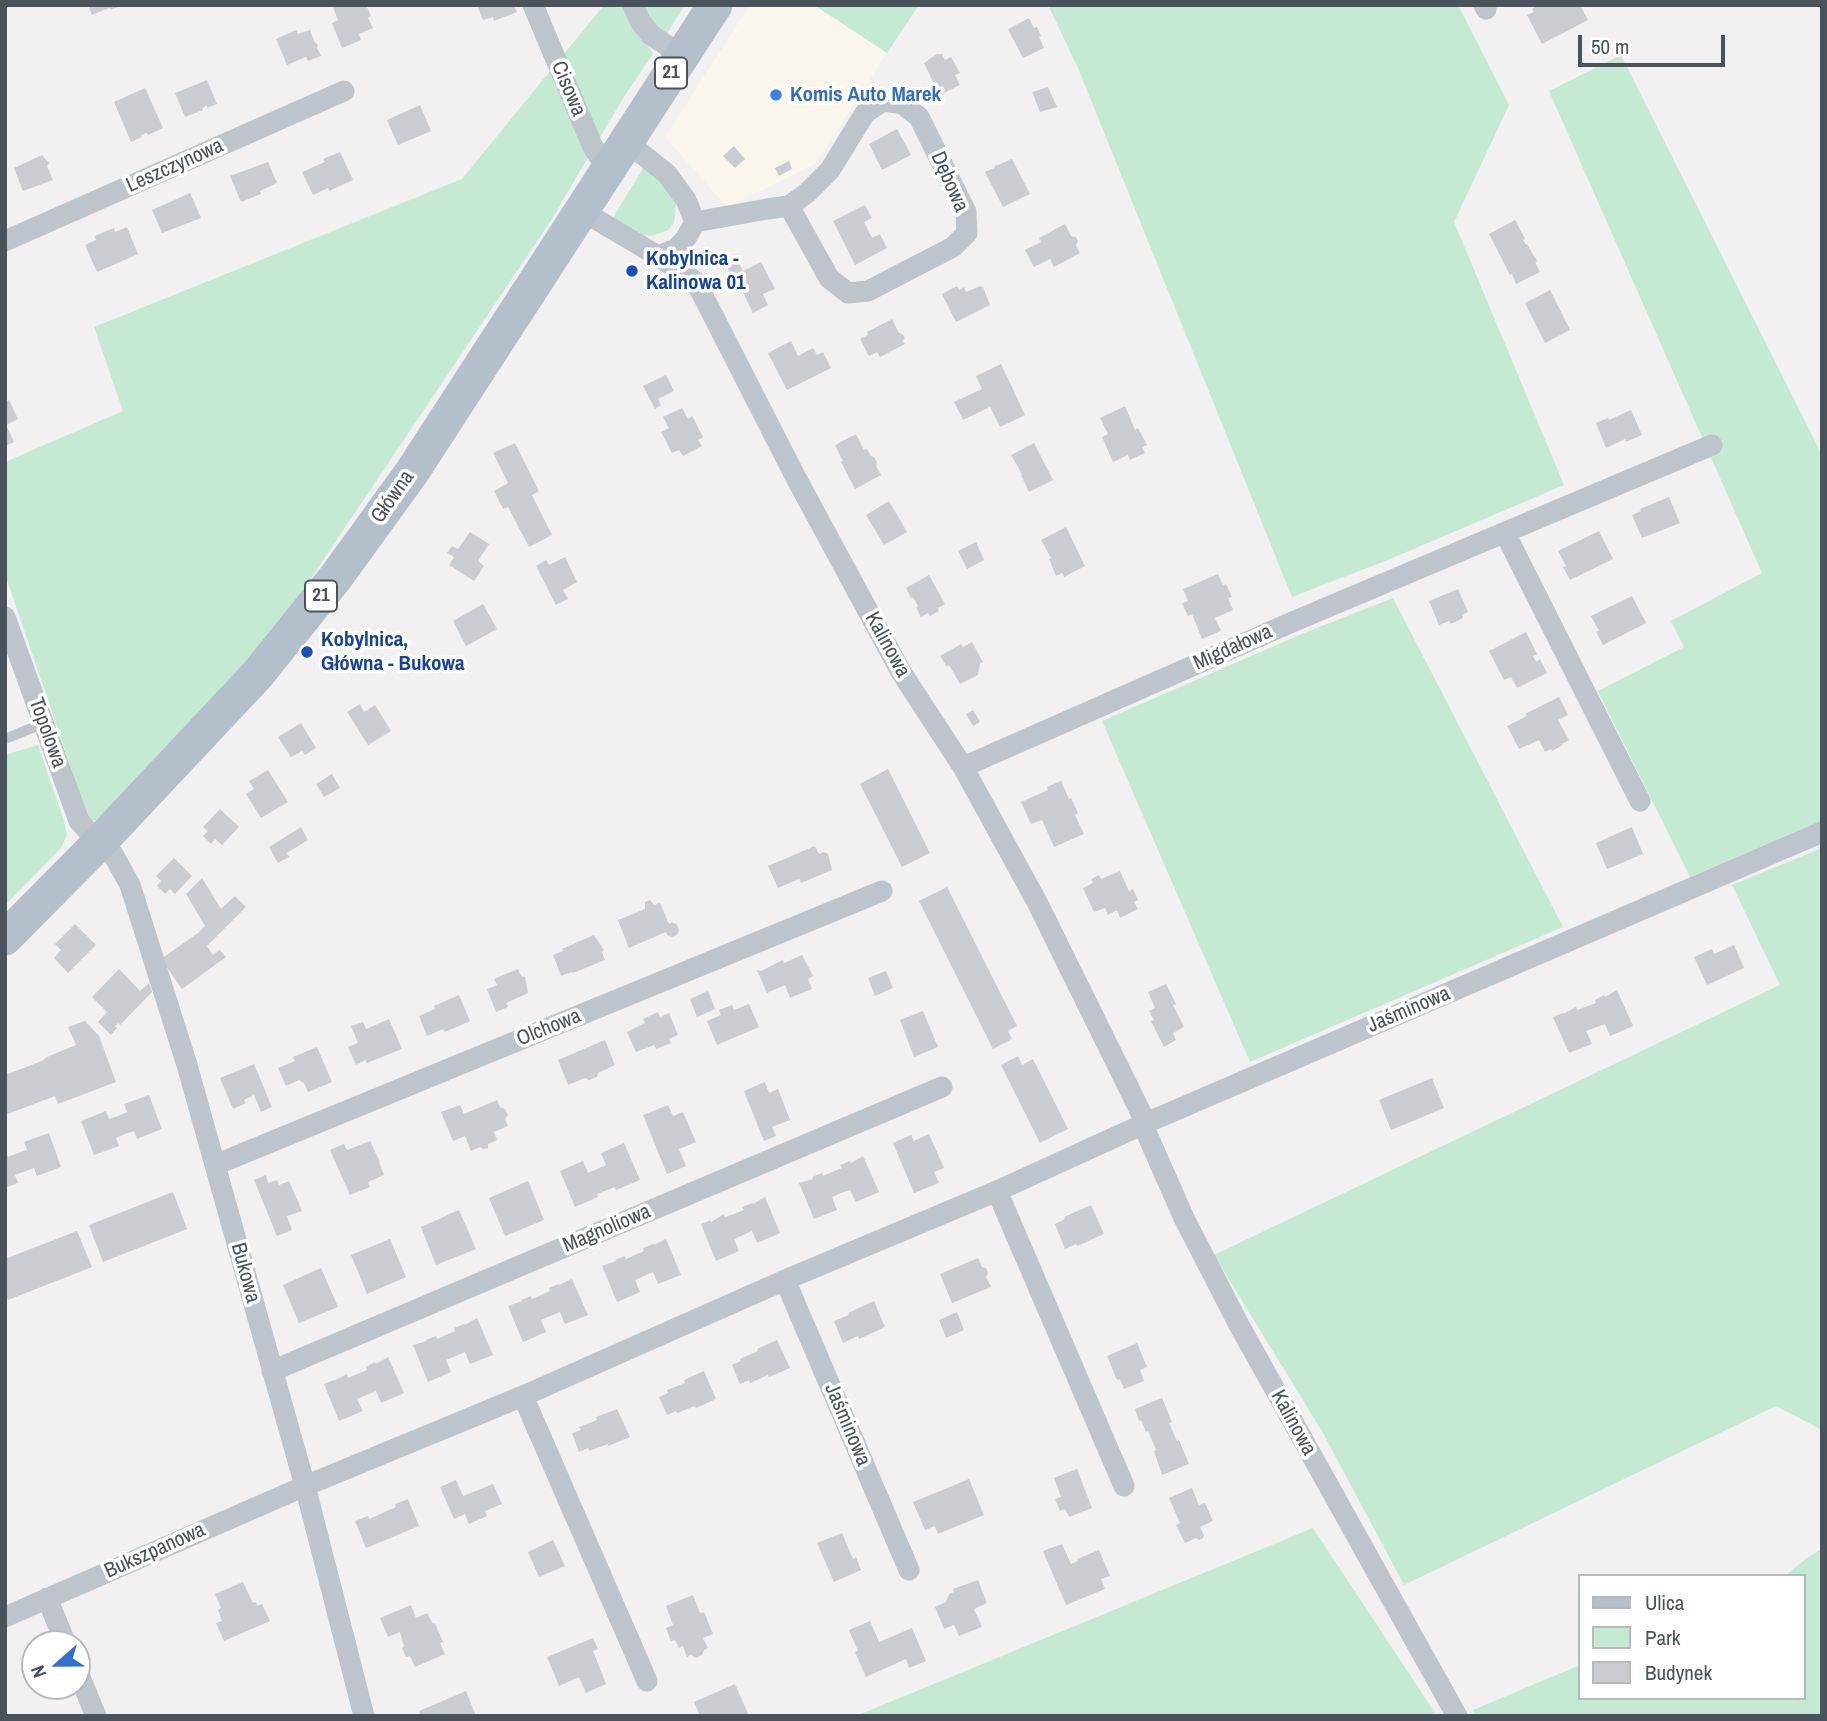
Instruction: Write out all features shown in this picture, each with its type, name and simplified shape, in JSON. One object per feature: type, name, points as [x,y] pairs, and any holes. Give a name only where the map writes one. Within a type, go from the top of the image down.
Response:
[{"type":"main road","name":"Główna","points":[[5,938],[99,843],[257,675],[336,577],[412,472],[715,5]]},
{"type":"street","name":"Cisowa","points":[[533,5],[592,145],[608,171]]},
{"type":"street","points":[[633,5],[650,34],[682,56]]},
{"type":"street","name":"Leszczynowa","points":[[5,241],[344,91]]},
{"type":"street","name":"Dębowa","points":[[695,222],[789,206],[807,193],[830,170],[866,113],[883,101],[902,104],[919,117],[966,212],[967,233],[953,247],[868,291],[848,293],[829,278],[789,206]]},
{"type":"street","points":[[627,142],[667,174],[685,200],[695,222],[676,249],[658,257]]},
{"type":"street","name":"Kalinowa","points":[[582,211],[696,282],[795,476],[901,671],[963,766],[1037,902],[1145,1124],[1184,1218],[1240,1325],[1457,1716]]},
{"type":"street","name":"Migdałowa","points":[[963,766],[1290,623],[1712,445]]},
{"type":"street","points":[[1505,533],[1640,801]]},
{"type":"street","name":"Topolowa","points":[[5,617],[79,821],[99,843]]},
{"type":"street","name":"Jaśminowa","points":[[305,1486],[523,1396],[1822,832]]},
{"type":"street","name":"Bukowa","points":[[99,843],[113,854],[130,885],[187,1065],[305,1486],[364,1716]]},
{"type":"street","name":"Olchowa","points":[[215,1166],[883,891]]},
{"type":"street","name":"Magnoliowa","points":[[271,1371],[942,1087]]},
{"type":"street","points":[[997,1191],[1125,1486]]},
{"type":"street","name":"Jaśminowa","points":[[785,1280],[909,1570]]},
{"type":"street","points":[[523,1396],[647,1681]]},
{"type":"street","name":"Bukszpanowa","points":[[5,1617],[305,1486]]},
{"type":"street","points":[[47,1598],[60,1630]]},
{"type":"lane","points":[[5,738],[44,723]]},
{"type":"shaded area","name":"Komis Auto Marek","points":[[750,5],[814,5],[887,53],[815,164],[727,207],[665,137]]},
{"type":"green space","points":[[604,5],[624,5],[653,54],[625,95],[550,222],[283,620],[107,816],[94,821],[86,818],[5,574],[5,462],[123,411],[94,327],[462,179]]},
{"type":"green space","points":[[641,5],[685,5],[666,35],[656,29]]},
{"type":"green space","points":[[814,5],[919,5],[887,53]]},
{"type":"green space","points":[[1048,5],[1458,5],[1509,105],[1454,222],[1564,485],[1390,559],[1292,597],[1078,68]]},
{"type":"green space","points":[[1621,55],[1822,455],[1822,821],[1690,877],[1598,691],[1684,647],[1671,621],[1762,573],[1549,91]]},
{"type":"green space","points":[[644,167],[664,186],[676,204],[674,223],[668,230],[652,236],[641,235],[612,219]]},
{"type":"green space","points":[[1393,598],[1563,927],[1250,1062],[1102,721],[1304,633]]},
{"type":"green space","points":[[38,745],[67,835],[61,848],[5,905],[5,755]]},
{"type":"green space","points":[[1822,848],[1822,1430],[1776,1406],[1404,1585],[1323,1433],[1214,1255],[1780,985],[1732,885]]},
{"type":"green space","points":[[1313,1528],[1437,1716],[856,1716]]},
{"type":"green space","points":[[1822,1549],[1822,1716],[1476,1716],[1473,1710],[1578,1666],[1578,1700],[1806,1700],[1806,1574],[1787,1574]]},
{"type":"building","points":[[88,5],[122,5],[92,15]]},
{"type":"building","points":[[366,5],[373,28],[359,34],[361,40],[342,48],[332,23],[338,20],[333,7]]},
{"type":"building","points":[[477,5],[514,5],[517,12],[494,21],[493,17],[483,20]]},
{"type":"building","points":[[1539,5],[1580,5],[1588,20],[1542,44],[1527,15],[1534,12],[1532,9]]},
{"type":"building","points":[[1029,18],[1034,28],[1037,27],[1044,48],[1023,58],[1008,29]]},
{"type":"building","points":[[296,30],[298,34],[310,30],[321,56],[308,61],[306,57],[287,65],[276,39]]},
{"type":"building","points":[[937,54],[942,54],[945,60],[951,57],[960,73],[955,75],[960,85],[942,94],[924,63]]},
{"type":"building","points":[[207,80],[217,104],[185,117],[175,93]]},
{"type":"building","points":[[1048,87],[1057,107],[1040,112],[1032,92]]},
{"type":"building","points":[[145,88],[163,128],[148,135],[141,135],[142,137],[131,142],[114,102]]},
{"type":"building","points":[[420,105],[431,131],[398,145],[387,120]]},
{"type":"building","points":[[897,129],[911,155],[882,170],[869,144]]},
{"type":"building","points":[[734,146],[745,159],[735,168],[723,156]]},
{"type":"building","points":[[340,152],[353,180],[313,195],[302,172]]},
{"type":"building","points":[[42,155],[49,163],[47,166],[53,180],[23,191],[14,168]]},
{"type":"building","points":[[1012,159],[1030,194],[1003,207],[985,172]]},
{"type":"building","points":[[789,161],[792,169],[779,176],[775,168]]},
{"type":"building","points":[[268,162],[277,183],[260,191],[261,194],[241,202],[230,176]]},
{"type":"building","points":[[190,193],[201,218],[162,233],[152,210]]},
{"type":"building","points":[[865,205],[872,218],[864,222],[872,238],[880,234],[887,248],[855,265],[833,221]]},
{"type":"building","points":[[1515,220],[1540,272],[1516,284],[1489,234]]},
{"type":"building","points":[[1065,224],[1071,236],[1076,237],[1076,246],[1080,253],[1054,267],[1050,259],[1034,267],[1025,250],[1041,242],[1039,238]]},
{"type":"building","points":[[127,227],[138,254],[97,272],[85,245],[104,232],[114,228],[115,232]]},
{"type":"building","points":[[735,255],[743,271],[761,262],[775,289],[763,294],[768,305],[753,313],[724,260]]},
{"type":"building","points":[[957,286],[959,290],[964,287],[966,292],[983,287],[990,305],[956,322],[942,294]]},
{"type":"building","points":[[1550,290],[1570,330],[1545,343],[1525,303]]},
{"type":"building","points":[[892,319],[899,333],[905,338],[905,344],[880,357],[877,352],[869,356],[860,339],[868,335],[867,332]]},
{"type":"building","points":[[791,341],[798,356],[813,348],[817,355],[823,352],[831,368],[787,390],[768,353]]},
{"type":"building","points":[[1001,364],[1025,415],[1000,427],[990,407],[963,420],[954,402],[982,389],[976,376]]},
{"type":"building","points":[[666,375],[674,391],[658,399],[661,405],[655,409],[643,386]]},
{"type":"building","points":[[9,400],[18,419],[6,425],[14,442],[5,446],[5,402]]},
{"type":"building","points":[[1125,406],[1135,430],[1138,428],[1147,445],[1142,447],[1145,453],[1130,460],[1128,455],[1113,462],[1102,437],[1108,434],[1100,418]]},
{"type":"building","points":[[682,408],[688,419],[692,416],[703,437],[698,440],[702,446],[683,456],[679,450],[672,453],[661,432],[669,428],[663,417]]},
{"type":"building","points":[[1631,410],[1642,435],[1606,448],[1596,423]]},
{"type":"building","points":[[856,434],[864,450],[867,449],[874,457],[881,475],[855,489],[835,445]]},
{"type":"building","points":[[515,443],[539,491],[532,495],[552,535],[529,547],[508,507],[503,509],[494,491],[508,483],[493,453]]},
{"type":"building","points":[[1034,443],[1053,480],[1029,492],[1011,455]]},
{"type":"building","points":[[1669,497],[1680,523],[1642,538],[1632,515]]},
{"type":"building","points":[[889,501],[907,532],[884,545],[866,515]]},
{"type":"building","points":[[1066,527],[1085,566],[1064,577],[1062,573],[1056,576],[1049,559],[1051,558],[1041,540]]},
{"type":"building","points":[[1599,531],[1613,559],[1570,580],[1558,551]]},
{"type":"building","points":[[470,532],[489,544],[478,561],[484,566],[474,581],[449,565],[454,557],[447,553],[452,546],[458,549]]},
{"type":"building","points":[[976,542],[984,560],[967,569],[958,551]]},
{"type":"building","points":[[565,557],[577,582],[563,590],[568,599],[556,605],[536,566],[546,560],[549,565]]},
{"type":"building","points":[[1218,574],[1232,597],[1228,598],[1233,610],[1215,618],[1221,631],[1202,639],[1192,614],[1188,616],[1182,603],[1188,601],[1183,589]]},
{"type":"building","points":[[929,575],[945,604],[930,616],[928,613],[921,617],[916,607],[918,606],[906,588]]},
{"type":"building","points":[[1458,589],[1468,612],[1451,624],[1449,621],[1439,625],[1429,601]]},
{"type":"building","points":[[1632,596],[1646,623],[1603,645],[1591,616]]},
{"type":"building","points":[[483,604],[497,629],[466,646],[453,621]]},
{"type":"building","points":[[1526,632],[1537,654],[1533,656],[1536,662],[1540,659],[1547,673],[1517,688],[1511,677],[1504,680],[1489,651]]},
{"type":"building","points":[[972,642],[983,662],[980,663],[978,675],[960,684],[940,656],[961,644],[963,647]]},
{"type":"building","points":[[1559,697],[1568,715],[1558,720],[1569,740],[1552,751],[1551,749],[1545,752],[1539,740],[1519,749],[1507,726]]},
{"type":"building","points":[[360,704],[364,712],[375,705],[391,731],[368,745],[347,712]]},
{"type":"building","points":[[973,710],[980,722],[973,726],[966,714]]},
{"type":"building","points":[[301,723],[316,748],[305,755],[302,751],[291,757],[278,737]]},
{"type":"building","points":[[888,769],[930,853],[902,867],[860,784]]},
{"type":"building","points":[[268,770],[288,802],[261,818],[246,794],[254,789],[249,781]]},
{"type":"building","points":[[332,774],[340,788],[324,797],[316,784]]},
{"type":"building","points":[[1061,781],[1078,813],[1075,815],[1084,834],[1054,847],[1042,820],[1031,824],[1021,802]]},
{"type":"building","points":[[220,809],[239,827],[222,845],[215,839],[211,844],[203,836],[208,831],[203,827]]},
{"type":"building","points":[[301,827],[308,840],[287,853],[289,857],[278,863],[269,847]]},
{"type":"building","points":[[1632,827],[1643,854],[1607,869],[1596,843]]},
{"type":"building","points":[[815,846],[819,854],[828,854],[832,870],[801,883],[799,879],[778,888],[768,866]]},
{"type":"building","points":[[174,858],[192,876],[175,894],[170,889],[165,894],[157,886],[161,881],[156,876]]},
{"type":"building","points":[[1120,871],[1129,891],[1133,889],[1138,900],[1134,902],[1138,909],[1120,918],[1117,910],[1108,915],[1105,908],[1094,912],[1083,888],[1093,883],[1091,879],[1099,875],[1101,879]]},
{"type":"building","points":[[202,878],[221,909],[235,896],[246,907],[207,946],[213,955],[220,950],[226,957],[182,989],[161,959],[205,926],[186,894]]},
{"type":"building","points":[[947,887],[1017,1026],[1008,1031],[1012,1039],[993,1049],[919,901]]},
{"type":"building","points":[[650,900],[654,905],[660,903],[669,924],[672,922],[677,925],[677,935],[672,937],[666,932],[629,948],[618,920],[645,909],[645,902]]},
{"type":"building","points":[[75,924],[96,945],[68,973],[54,958],[61,950],[55,944]]},
{"type":"building","points":[[594,935],[604,950],[602,952],[605,960],[561,976],[553,955]]},
{"type":"building","points":[[1734,945],[1744,968],[1707,985],[1694,957],[1712,949],[1714,954]]},
{"type":"building","points":[[802,955],[813,976],[808,979],[812,989],[790,998],[785,985],[767,993],[757,970],[761,971],[783,960],[784,963]]},
{"type":"building","points":[[119,969],[140,991],[149,983],[152,992],[120,1025],[118,1023],[111,1035],[98,1022],[107,1012],[92,997]]},
{"type":"building","points":[[518,969],[521,976],[525,977],[528,993],[506,1003],[508,1007],[496,1012],[487,989],[497,985],[494,979]]},
{"type":"building","points":[[886,971],[893,988],[875,996],[868,978]]},
{"type":"building","points":[[1166,984],[1184,1027],[1173,1033],[1176,1040],[1164,1047],[1151,1021],[1154,1020],[1149,1011],[1155,1008],[1148,992]]},
{"type":"building","points":[[1617,990],[1633,1026],[1610,1036],[1605,1024],[1586,1031],[1592,1044],[1569,1053],[1553,1017],[1576,1007],[1577,1010],[1596,1003],[1595,1000]]},
{"type":"building","points":[[708,991],[715,1009],[697,1017],[690,999]]},
{"type":"building","points":[[459,995],[470,1021],[445,1032],[443,1029],[427,1036],[419,1016]]},
{"type":"building","points":[[749,1004],[759,1027],[717,1045],[707,1021],[721,1015],[719,1010],[732,1005],[734,1010]]},
{"type":"building","points":[[923,1011],[938,1047],[914,1057],[900,1020]]},
{"type":"building","points":[[658,1012],[660,1017],[669,1013],[678,1035],[669,1039],[671,1043],[656,1049],[654,1045],[636,1052],[627,1032],[645,1023],[643,1019]]},
{"type":"building","points":[[389,1019],[402,1049],[356,1065],[348,1047],[358,1043],[351,1026],[363,1022],[366,1029]]},
{"type":"building","points":[[85,1021],[99,1036],[116,1082],[58,1104],[55,1096],[5,1115],[5,1075],[76,1045],[68,1027]]},
{"type":"building","points":[[605,1040],[615,1065],[598,1073],[597,1077],[589,1080],[585,1078],[568,1085],[558,1060]]},
{"type":"building","points":[[317,1047],[332,1082],[308,1092],[304,1083],[299,1080],[286,1086],[278,1068],[295,1061],[293,1057]]},
{"type":"building","points":[[1018,1056],[1022,1065],[1033,1059],[1068,1129],[1040,1143],[1001,1065]]},
{"type":"building","points":[[254,1064],[272,1107],[261,1112],[254,1095],[244,1100],[246,1103],[233,1109],[220,1078]]},
{"type":"building","points":[[1432,1078],[1444,1108],[1391,1130],[1379,1100]]},
{"type":"building","points":[[765,1082],[769,1093],[778,1089],[790,1120],[772,1127],[776,1136],[764,1141],[744,1091]]},
{"type":"building","points":[[149,1095],[162,1129],[137,1139],[134,1131],[125,1134],[116,1138],[119,1146],[94,1155],[81,1121],[106,1111],[109,1119],[118,1116],[127,1112],[124,1104]]},
{"type":"building","points":[[497,1100],[508,1115],[505,1119],[508,1126],[494,1132],[497,1140],[488,1144],[488,1148],[480,1147],[471,1151],[465,1136],[453,1141],[441,1112],[460,1105],[464,1114]]},
{"type":"building","points":[[668,1105],[673,1116],[683,1112],[696,1142],[679,1149],[686,1166],[667,1174],[643,1115]]},
{"type":"building","points":[[49,1133],[61,1167],[37,1176],[34,1168],[15,1175],[18,1183],[5,1188],[5,1149],[8,1157],[27,1150],[24,1142]]},
{"type":"building","points":[[929,1134],[944,1168],[934,1172],[939,1183],[914,1193],[893,1143],[911,1135],[914,1141]]},
{"type":"building","points":[[370,1141],[384,1175],[368,1182],[370,1187],[350,1195],[330,1150],[344,1144],[347,1150]]},
{"type":"building","points":[[624,1143],[640,1180],[597,1194],[598,1197],[575,1207],[560,1171],[583,1161],[588,1173],[606,1165],[601,1153]]},
{"type":"building","points":[[863,1156],[879,1192],[856,1202],[850,1190],[841,1193],[832,1197],[837,1210],[814,1219],[799,1183],[842,1168],[840,1165],[850,1161],[851,1163]]},
{"type":"building","points":[[266,1175],[268,1183],[277,1180],[279,1185],[289,1181],[302,1211],[287,1216],[292,1230],[277,1236],[254,1180]]},
{"type":"building","points":[[528,1181],[544,1220],[505,1236],[489,1198]]},
{"type":"building","points":[[173,1192],[187,1229],[103,1262],[89,1225]]},
{"type":"building","points":[[765,1197],[780,1233],[757,1243],[752,1231],[734,1239],[739,1251],[716,1261],[701,1224],[711,1222],[724,1214],[725,1217],[744,1210],[742,1207]]},
{"type":"building","points":[[1091,1205],[1104,1234],[1065,1249],[1055,1224]]},
{"type":"building","points":[[459,1210],[476,1249],[436,1265],[421,1227]]},
{"type":"building","points":[[77,1231],[92,1267],[8,1300],[5,1293],[5,1259]]},
{"type":"building","points":[[390,1239],[406,1277],[367,1294],[351,1255]]},
{"type":"building","points":[[666,1239],[681,1275],[658,1284],[653,1272],[635,1280],[640,1292],[617,1302],[602,1266],[625,1256],[626,1259],[644,1251],[643,1248]]},
{"type":"building","points":[[978,1258],[982,1267],[986,1268],[986,1277],[991,1287],[952,1303],[940,1274]]},
{"type":"building","points":[[321,1268],[338,1307],[299,1323],[283,1285]]},
{"type":"building","points":[[572,1279],[588,1315],[565,1324],[560,1312],[541,1320],[546,1332],[523,1342],[508,1306],[531,1296],[532,1299],[550,1291],[549,1288]]},
{"type":"building","points":[[874,1301],[885,1327],[843,1343],[834,1321]]},
{"type":"building","points":[[957,1312],[964,1330],[946,1338],[939,1320]]},
{"type":"building","points":[[477,1318],[493,1355],[470,1364],[465,1352],[446,1360],[451,1372],[428,1382],[413,1345],[436,1336],[437,1339]]},
{"type":"building","points":[[777,1340],[790,1368],[769,1377],[768,1375],[750,1383],[749,1380],[740,1384],[732,1365]]},
{"type":"building","points":[[1137,1343],[1147,1367],[1140,1370],[1144,1381],[1124,1389],[1120,1379],[1117,1380],[1107,1356]]},
{"type":"building","points":[[388,1357],[404,1393],[381,1403],[376,1391],[357,1399],[363,1411],[339,1421],[324,1384],[347,1374],[348,1378],[367,1370],[366,1367]]},
{"type":"building","points":[[704,1371],[716,1399],[696,1408],[695,1406],[667,1415],[659,1397],[668,1393],[667,1390],[685,1383],[684,1380]]},
{"type":"building","points":[[1162,1398],[1172,1422],[1169,1423],[1189,1464],[1162,1475],[1154,1451],[1156,1450],[1135,1409]]},
{"type":"building","points":[[617,1409],[630,1437],[608,1446],[579,1452],[572,1433],[597,1420],[596,1417]]},
{"type":"building","points":[[1077,1469],[1092,1508],[1069,1517],[1065,1509],[1060,1511],[1055,1499],[1061,1497],[1054,1478]]},
{"type":"building","points":[[969,1479],[984,1515],[938,1534],[935,1526],[925,1530],[913,1502]]},
{"type":"building","points":[[456,1480],[463,1496],[493,1484],[502,1504],[485,1511],[487,1516],[469,1524],[465,1514],[454,1519],[440,1487]]},
{"type":"building","points":[[1192,1488],[1199,1505],[1205,1503],[1213,1521],[1200,1527],[1203,1538],[1185,1543],[1176,1525],[1180,1523],[1169,1498]]},
{"type":"building","points":[[408,1499],[419,1526],[366,1548],[355,1521],[368,1516],[369,1519]]},
{"type":"building","points":[[842,1533],[861,1570],[834,1582],[817,1543]]},
{"type":"building","points":[[553,1540],[565,1566],[539,1577],[528,1552]]},
{"type":"building","points":[[1062,1544],[1071,1564],[1099,1550],[1110,1576],[1101,1579],[1105,1589],[1066,1605],[1043,1551]]},
{"type":"building","points":[[978,1580],[987,1603],[974,1609],[982,1627],[959,1636],[954,1625],[944,1629],[935,1607],[946,1602],[949,1594],[954,1592],[953,1589]]},
{"type":"building","points":[[243,1582],[253,1603],[256,1602],[257,1606],[262,1604],[270,1621],[224,1641],[216,1623],[222,1621],[218,1610],[221,1608],[215,1594]]},
{"type":"building","points":[[693,1595],[713,1634],[703,1638],[708,1648],[696,1658],[691,1655],[687,1657],[683,1646],[679,1648],[675,1640],[671,1641],[666,1628],[673,1625],[666,1606]]},
{"type":"building","points":[[411,1605],[416,1618],[427,1613],[433,1624],[435,1623],[445,1654],[415,1667],[402,1648],[404,1647],[400,1632],[388,1637],[380,1618]]},
{"type":"building","points":[[870,1621],[879,1642],[912,1628],[926,1661],[909,1668],[906,1659],[866,1677],[849,1630]]},
{"type":"building","points":[[593,1638],[598,1649],[593,1651],[606,1684],[586,1693],[579,1677],[559,1686],[547,1657]]},
{"type":"building","points":[[735,1684],[749,1716],[700,1716],[694,1702]]},
{"type":"building","points":[[466,1691],[476,1716],[421,1716],[419,1711]]},
{"type":"place","name":"Komis Auto Marek","points":[[776,95]]},
{"type":"place","name":"Kobylnica - Kalinowa 01","points":[[632,271]]},
{"type":"place","name":"Kobylnica, Główna - Bukowa","points":[[307,652]]}]
